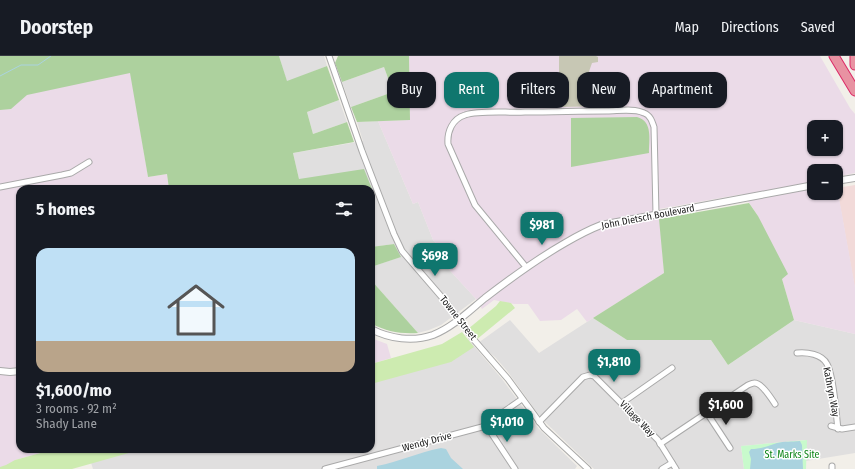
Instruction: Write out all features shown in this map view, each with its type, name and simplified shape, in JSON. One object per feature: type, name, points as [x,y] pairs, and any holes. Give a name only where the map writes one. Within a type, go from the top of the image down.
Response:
[{"type":"highway","points":[[834,56],[855,91]]},
{"type":"highway","points":[[855,56],[855,65]]},
{"type":"street","name":"Towne Street","points":[[329,56],[362,151],[394,234],[407,258],[446,302],[483,350],[508,378],[539,422],[558,442],[588,469]]},
{"type":"street","points":[[526,267],[475,205],[448,144],[448,133],[452,125],[458,118],[464,115],[622,110],[643,112],[649,116],[654,127],[656,214]]},
{"type":"street","points":[[0,187],[71,173],[90,162]]},
{"type":"street","points":[[843,180],[855,178]]},
{"type":"street","name":"John Dietsch Boulevard","points":[[375,331],[386,336],[400,339],[424,338],[444,329],[526,267],[546,254],[594,228],[656,214],[807,186]]},
{"type":"street","name":"Kathryn Way","points":[[797,353],[811,353],[827,364],[833,388],[838,429]]},
{"type":"street","points":[[622,403],[672,368]]},
{"type":"street","points":[[0,371],[16,371]]},
{"type":"street","name":"Village Way","points":[[539,422],[583,377],[590,375],[594,376],[622,403],[660,444],[676,469]]},
{"type":"street","points":[[660,444],[748,385],[758,383],[775,404]]},
{"type":"street","name":"Wendy Drive","points":[[325,469],[347,466],[472,430],[486,425],[522,399]]},
{"type":"street","points":[[707,413],[730,448]]},
{"type":"street","points":[[486,425],[515,469]]},
{"type":"street","points":[[831,426],[838,429],[855,427]]},
{"type":"street","points":[[662,469],[672,463]]},
{"type":"shaded area","points":[[0,56],[128,56],[148,177],[167,174],[168,185],[16,185],[16,453],[40,453],[15,460],[10,469],[0,469]]},
{"type":"shaded area","points":[[279,56],[324,56],[327,66],[287,82]]},
{"type":"shaded area","points":[[409,56],[820,56],[855,114],[855,173],[843,176],[843,164],[807,164],[807,200],[839,200],[855,287],[855,334],[794,320],[782,279],[758,216],[743,194],[659,209],[664,273],[587,322],[577,309],[561,320],[540,321],[528,304],[514,304],[494,300],[482,309],[476,299],[443,263],[448,257],[433,240],[418,202],[413,204],[378,121],[410,120],[410,108],[436,108],[436,72],[409,72]]},
{"type":"shaded area","points":[[559,56],[598,57],[598,62],[592,63],[589,72],[577,72],[577,107],[569,107],[569,72],[559,72]]},
{"type":"shaded area","points":[[384,67],[387,75],[387,94],[351,107],[342,82]]},
{"type":"shaded area","points":[[339,100],[347,122],[313,134],[307,112]]},
{"type":"shaded area","points":[[378,121],[413,204],[418,202],[433,240],[449,258],[443,263],[476,299],[441,325],[429,330],[418,333],[375,285],[375,266],[400,257],[394,244],[375,246],[375,185],[342,185],[299,179],[293,153],[363,141],[357,122]]},
{"type":"shaded area","points":[[855,185],[855,289],[839,200],[843,200],[843,187]]},
{"type":"shaded area","points":[[593,318],[627,340],[711,340],[728,365],[794,320],[855,334],[855,453],[806,461],[806,440],[741,446],[744,469],[594,469],[545,422],[508,372],[495,357],[478,343],[510,320],[539,353]]},
{"type":"shaded area","points":[[468,339],[502,379],[539,429],[577,466],[575,469],[93,469],[88,453],[375,453],[375,371]]},
{"type":"shaded area","points":[[375,340],[387,344],[391,358],[375,363]]},
{"type":"green space","points":[[0,56],[279,56],[287,81],[327,66],[339,100],[307,112],[313,134],[347,122],[354,142],[293,153],[299,179],[364,169],[370,185],[168,185],[167,174],[148,177],[130,73],[27,95],[11,109],[0,110]]},
{"type":"green space","points":[[338,56],[409,56],[409,72],[387,72],[387,75],[384,67],[342,82],[335,63]]},
{"type":"green space","points":[[387,94],[387,108],[410,108],[410,120],[357,122],[351,107]]},
{"type":"green space","points":[[637,117],[646,122],[648,127],[649,153],[571,167],[571,118]]},
{"type":"green space","points":[[749,203],[758,216],[788,274],[782,279],[794,320],[728,365],[711,340],[627,340],[593,318],[664,273],[659,219]]},
{"type":"green space","points":[[394,244],[401,257],[375,266],[375,246]]},
{"type":"green space","points":[[375,285],[418,333],[394,332],[375,325]]},
{"type":"green space","points":[[500,301],[511,303],[515,308],[476,340],[468,329]]},
{"type":"green space","points":[[462,332],[474,347],[451,362],[375,383],[375,363],[442,344]]},
{"type":"green space","name":"St. Marks Site","points":[[807,440],[806,469],[744,469],[741,446]]},
{"type":"green space","points":[[40,453],[129,453],[72,469],[0,469],[0,467],[15,460]]},
{"type":"water","name":"St. Marks Site","points":[[800,441],[802,445],[803,469],[750,469],[751,459],[749,452],[751,449],[761,448],[780,442]]},
{"type":"water","points":[[441,448],[446,449],[451,458],[463,469],[377,469],[377,466]]},
{"type":"waterway","points":[[0,76],[21,65],[38,65],[51,56]]}]
